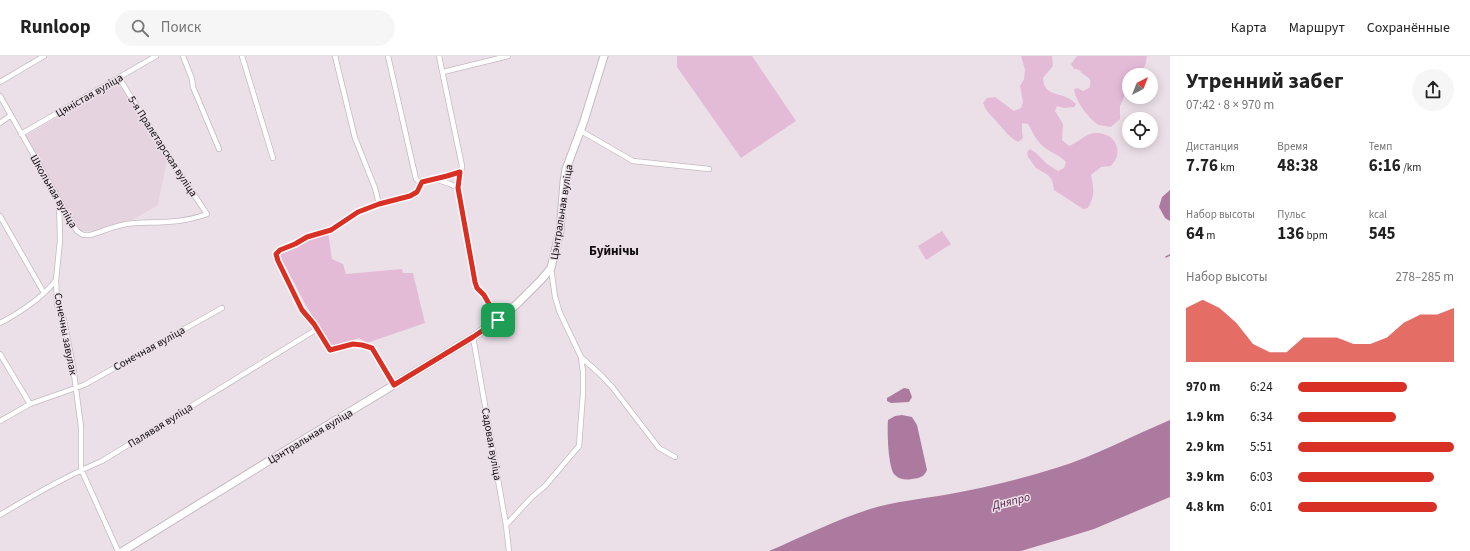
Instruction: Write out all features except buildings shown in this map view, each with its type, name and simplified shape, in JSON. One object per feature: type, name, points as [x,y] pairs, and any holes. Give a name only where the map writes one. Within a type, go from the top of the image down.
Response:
[{"type":"street","points":[[0,82],[44,56]]},
{"type":"street","name":"Цяністая вуліца","points":[[21,134],[156,56]]},
{"type":"street","points":[[183,56],[193,87],[219,149]]},
{"type":"street","points":[[242,56],[273,158]]},
{"type":"street","points":[[335,56],[355,138],[369,171],[379,204]]},
{"type":"street","points":[[388,56],[416,179],[422,182],[460,172]]},
{"type":"street","points":[[439,56],[462,166],[458,188],[475,282],[477,288],[484,295],[498,320]]},
{"type":"street","points":[[443,72],[508,56]]},
{"type":"street","name":"Цэнтральная вуліца","points":[[123,551],[251,471],[473,337],[498,320],[532,290],[551,268],[560,231],[566,169],[581,131],[604,56]]},
{"type":"street","name":"5-я Пралетарская вуліца","points":[[119,78],[168,156],[207,214]]},
{"type":"street","name":"Школьная вуліца","points":[[0,96],[77,231],[80,233],[86,236],[128,224],[176,222],[207,214]]},
{"type":"street","points":[[0,123],[11,115]]},
{"type":"street","points":[[581,131],[633,162],[709,169]]},
{"type":"street","points":[[434,180],[442,181],[458,188]]},
{"type":"street","points":[[394,385],[372,348],[353,344],[330,350],[317,329],[302,310],[276,254],[280,250],[307,237],[331,230],[358,212],[379,204],[410,196],[417,192],[422,182]]},
{"type":"street","name":"Сонечны завулак","points":[[59,200],[60,240],[56,280],[57,304],[64,320],[76,387],[81,427],[82,469]]},
{"type":"street","points":[[0,216],[44,293]]},
{"type":"street","points":[[506,525],[532,497],[545,486],[578,446],[583,393],[581,357],[560,313],[555,297],[551,268]]},
{"type":"street","points":[[0,322],[11,317],[44,293],[56,280]]},
{"type":"street","name":"Сонечная вуліца","points":[[0,421],[30,404],[84,385],[222,308]]},
{"type":"street","name":"Палявая вуліца","points":[[0,515],[82,469],[102,461],[317,329]]},
{"type":"street","name":"Садовая вуліца","points":[[473,337],[506,525],[509,551]]},
{"type":"street","points":[[0,354],[30,404]]},
{"type":"street","points":[[581,357],[613,388],[659,448],[675,458]]},
{"type":"street","points":[[82,469],[118,551]]},
{"type":"shaded area","points":[[677,56],[752,56],[796,121],[741,158],[677,67]]},
{"type":"shaded area","points":[[1021,56],[1052,56],[1053,66],[1043,78],[1044,85],[1051,92],[1066,97],[1076,104],[1074,107],[1064,108],[1057,106],[1055,111],[1063,124],[1062,140],[1069,146],[1088,135],[1099,133],[1112,138],[1117,146],[1117,156],[1111,166],[1101,167],[1091,175],[1093,192],[1092,200],[1088,208],[1083,209],[1054,190],[1052,180],[1048,175],[1036,168],[1028,157],[1027,152],[1030,149],[1047,164],[1058,171],[1064,168],[1066,162],[1042,146],[1028,124],[1022,123],[1023,138],[1018,142],[1007,133],[984,106],[983,103],[987,98],[995,97],[1014,111],[1021,108],[1023,102],[1020,86],[1024,79],[1025,70]]},
{"type":"shaded area","points":[[1077,56],[1147,56],[1143,68],[1122,68],[1122,102],[1120,106],[1120,119],[1111,127],[1095,123],[1083,109],[1074,89],[1078,88],[1083,91],[1089,88],[1090,81],[1089,78],[1079,70],[1074,69],[1071,64]]},
{"type":"shaded area","points":[[120,81],[167,160],[158,205],[134,219],[95,231],[81,231],[25,136]]},
{"type":"shaded area","points":[[942,231],[951,244],[926,260],[918,246]]},
{"type":"shaded area","points":[[328,232],[332,259],[343,264],[346,274],[402,269],[403,273],[413,273],[425,323],[367,343],[359,338],[331,347],[304,302],[279,254],[311,237]]},
{"type":"water","points":[[1170,190],[1170,221],[1165,218],[1159,207],[1162,197]]},
{"type":"water","points":[[904,388],[909,389],[912,397],[909,402],[891,403],[887,401],[887,398]]},
{"type":"water","points":[[902,415],[912,417],[917,425],[927,470],[921,477],[901,479],[895,475],[891,465],[889,458],[888,420],[895,416]]},
{"type":"water","name":"Дняпро","points":[[1170,420],[1170,497],[1094,529],[1021,551],[769,551],[831,523],[880,506],[990,486],[1056,468],[1099,452]]},
{"type":"waterway","points":[[1166,257],[1170,255]]},
{"type":"district","name":"Буйнічы","points":[[614,250]]},
{"type":"route","points":[[460,172],[458,188],[475,282],[477,288],[484,295],[498,320],[394,385],[372,348],[353,344],[330,350],[314,324],[302,310],[276,254],[280,250],[307,237],[331,230],[358,212],[379,204],[410,196],[417,192],[422,182],[458,174],[460,172]]}]
